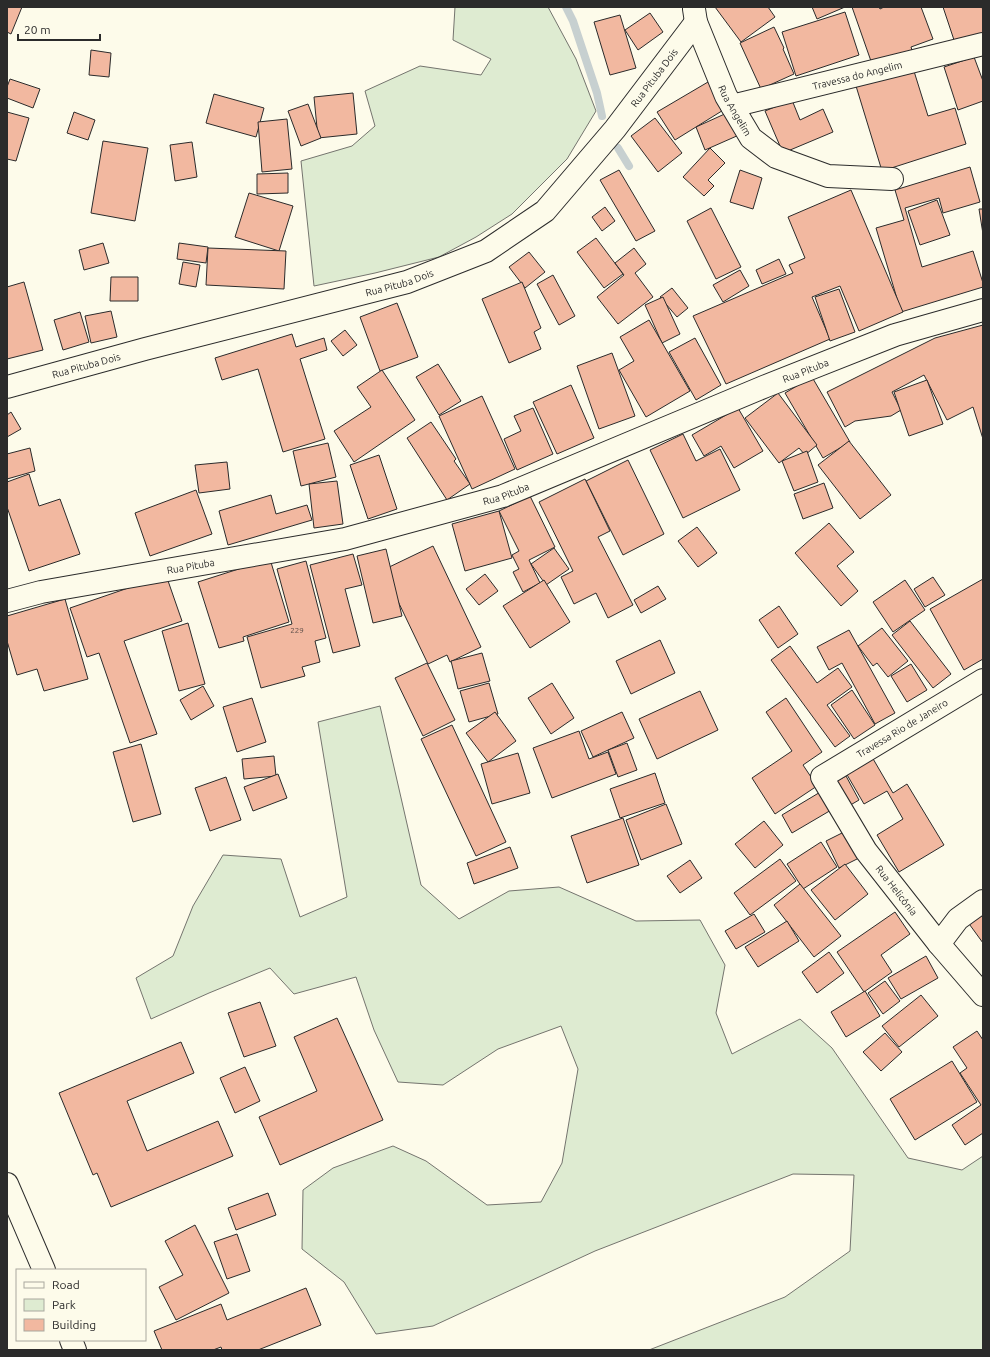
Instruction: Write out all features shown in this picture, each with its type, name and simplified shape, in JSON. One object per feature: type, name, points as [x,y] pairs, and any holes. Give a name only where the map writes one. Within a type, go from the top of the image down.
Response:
[{"type":"street","name":"Rua Angelim","points":[[695,14],[726,96],[751,138],[776,157],[828,176],[892,179]]},
{"type":"street","name":"Rua Pituba Dois","points":[[7,387],[145,348],[407,282],[486,251],[545,211],[615,128],[695,14]]},
{"type":"street","name":"Travessa do Angelim","points":[[732,106],[983,44]]},
{"type":"street","name":"Rua Pituba","points":[[7,601],[41,592],[345,539],[503,496],[895,335],[983,310]]},
{"type":"street","name":"Travessa Rio de Janeiro","points":[[822,777],[983,680]]},
{"type":"street","name":"Rua Helicônia","points":[[822,777],[866,851],[939,944],[983,995]]},
{"type":"street","points":[[939,944],[958,919],[983,901]]},
{"type":"street","points":[[7,1184],[44,1269]]},
{"type":"green space","points":[[455,7],[548,7],[576,59],[596,111],[567,159],[512,214],[476,237],[439,257],[314,286],[301,161],[352,146],[375,126],[365,91],[420,66],[481,75],[491,59],[453,40]]},
{"type":"green space","points":[[380,706],[421,885],[459,919],[509,891],[559,887],[636,921],[700,920],[725,965],[716,1013],[732,1054],[800,1019],[832,1048],[908,1158],[962,1170],[983,1156],[983,1350],[649,1350],[785,1297],[850,1251],[854,1175],[793,1174],[595,1251],[433,1326],[376,1334],[344,1282],[302,1249],[303,1190],[333,1168],[393,1146],[426,1161],[487,1205],[541,1202],[562,1163],[578,1069],[561,1026],[498,1049],[443,1085],[398,1082],[374,1030],[356,977],[294,994],[270,968],[151,1019],[136,978],[173,956],[193,906],[223,855],[281,859],[300,917],[347,897],[318,722]]},
{"type":"building","points":[[7,7],[22,7],[11,34],[7,32]]},
{"type":"building","points":[[715,7],[768,7],[775,17],[741,42]]},
{"type":"building","points":[[812,7],[845,7],[817,19]]},
{"type":"building","points":[[852,7],[879,7],[880,9],[884,7],[921,7],[933,39],[911,47],[912,50],[872,64]]},
{"type":"building","points":[[943,7],[982,7],[983,33],[955,43]]},
{"type":"building","points":[[845,12],[859,55],[796,76],[782,32]]},
{"type":"building","points":[[650,13],[663,32],[638,50],[625,30]]},
{"type":"building","points":[[620,15],[636,68],[610,75],[594,22]]},
{"type":"building","points":[[774,27],[794,74],[761,89],[740,43]]},
{"type":"building","points":[[91,50],[111,53],[109,77],[89,75]]},
{"type":"building","points":[[974,57],[983,81],[983,101],[958,110],[944,67]]},
{"type":"building","points":[[913,68],[928,116],[955,108],[966,144],[882,171],[856,86]]},
{"type":"building","points":[[10,79],[40,89],[33,108],[7,98],[7,87]]},
{"type":"building","points":[[708,82],[725,109],[675,140],[657,112]]},
{"type":"building","points":[[353,93],[357,134],[318,138],[314,97]]},
{"type":"building","points":[[214,94],[264,108],[256,137],[206,123]]},
{"type":"building","points":[[792,100],[800,120],[823,109],[833,132],[783,153],[765,111]]},
{"type":"building","points":[[308,104],[321,138],[301,146],[288,111]]},
{"type":"building","points":[[7,112],[29,118],[16,161],[7,159]]},
{"type":"building","points":[[74,112],[95,120],[88,140],[67,133]]},
{"type":"building","points":[[729,112],[739,135],[705,150],[696,127]]},
{"type":"building","points":[[655,118],[682,153],[658,172],[631,136]]},
{"type":"building","points":[[287,119],[292,169],[262,172],[258,122]]},
{"type":"building","points":[[103,141],[148,148],[135,221],[91,213]]},
{"type":"building","points":[[192,142],[197,177],[175,181],[170,145]]},
{"type":"building","points":[[710,148],[725,163],[708,180],[714,186],[704,196],[683,177]]},
{"type":"building","points":[[970,167],[980,202],[943,213],[939,198],[905,208],[922,267],[973,251],[983,287],[901,312],[876,228],[904,220],[895,190]]},
{"type":"building","points":[[619,170],[655,231],[636,241],[600,180]]},
{"type":"building","points":[[740,170],[762,178],[753,209],[730,202]]},
{"type":"building","points":[[288,173],[288,193],[257,194],[257,174]]},
{"type":"building","points":[[851,190],[903,312],[859,331],[840,286],[812,297],[830,339],[726,384],[693,316],[793,273],[789,265],[805,258],[788,217]]},
{"type":"building","points":[[249,193],[293,206],[279,251],[235,237]]},
{"type":"building","points":[[937,200],[950,235],[920,245],[908,211]]},
{"type":"building","points":[[605,207],[615,221],[602,231],[592,217]]},
{"type":"building","points":[[711,208],[741,267],[716,279],[687,221]]},
{"type":"building","points":[[979,209],[983,209],[983,234]]},
{"type":"building","points":[[596,238],[623,274],[604,288],[577,252]]},
{"type":"building","points":[[103,243],[109,263],[84,270],[79,250]]},
{"type":"building","points":[[179,243],[208,247],[206,263],[177,259]]},
{"type":"building","points":[[208,248],[286,251],[284,289],[206,285]]},
{"type":"building","points":[[634,248],[646,264],[635,273],[653,297],[618,324],[597,297],[624,275],[615,263]]},
{"type":"building","points":[[529,252],[545,272],[525,288],[509,267]]},
{"type":"building","points":[[779,259],[786,274],[762,284],[756,270]]},
{"type":"building","points":[[183,262],[200,265],[196,287],[179,284]]},
{"type":"building","points":[[740,270],[749,286],[723,302],[713,285]]},
{"type":"building","points":[[553,275],[575,316],[559,325],[537,284]]},
{"type":"building","points":[[111,277],[138,277],[138,301],[110,301]]},
{"type":"building","points":[[24,282],[43,350],[7,359],[7,287]]},
{"type":"building","points":[[522,282],[541,328],[534,332],[541,349],[509,363],[482,299]]},
{"type":"building","points":[[672,288],[688,308],[677,317],[660,297]]},
{"type":"building","points":[[839,289],[855,332],[830,341],[815,297]]},
{"type":"building","points":[[663,297],[680,334],[662,343],[645,305]]},
{"type":"building","points":[[397,303],[418,357],[380,371],[360,317]]},
{"type":"building","points":[[111,311],[117,337],[91,343],[85,316]]},
{"type":"building","points":[[80,312],[89,342],[63,350],[54,320]]},
{"type":"building","points":[[649,320],[690,391],[646,417],[619,370],[634,361],[620,337]]},
{"type":"building","points":[[983,325],[983,439],[973,407],[947,420],[924,375],[892,392],[901,410],[891,416],[855,421],[845,427],[827,392],[935,338]]},
{"type":"building","points":[[345,330],[357,345],[343,356],[331,341]]},
{"type":"building","points":[[292,334],[296,347],[324,338],[327,350],[300,359],[325,439],[283,452],[258,369],[222,380],[215,358]]},
{"type":"building","points":[[695,338],[721,385],[696,400],[669,352]]},
{"type":"building","points":[[612,353],[635,416],[599,429],[577,366]]},
{"type":"building","points":[[438,364],[461,401],[439,415],[416,377]]},
{"type":"building","points":[[382,370],[415,420],[354,462],[334,431],[371,407],[357,387]]},
{"type":"building","points":[[812,377],[850,442],[823,458],[785,393]]},
{"type":"building","points":[[927,380],[943,424],[909,436],[894,392]]},
{"type":"building","points":[[571,385],[594,438],[557,454],[533,402]]},
{"type":"building","points":[[778,393],[817,445],[805,455],[799,448],[779,463],[745,418]]},
{"type":"building","points":[[482,396],[515,469],[472,489],[439,416]]},
{"type":"building","points":[[533,408],[553,454],[517,470],[504,439],[521,431],[514,416]]},
{"type":"building","points":[[738,408],[763,451],[734,468],[721,446],[704,456],[692,435]]},
{"type":"building","points":[[11,412],[21,429],[7,437],[7,415]]},
{"type":"building","points":[[431,422],[456,459],[454,461],[470,484],[447,500],[407,438]]},
{"type":"building","points":[[683,434],[696,461],[720,449],[740,490],[683,518],[650,450]]},
{"type":"building","points":[[849,441],[891,495],[860,519],[818,465]]},
{"type":"building","points":[[328,443],[336,477],[301,486],[293,451]]},
{"type":"building","points":[[30,448],[35,471],[7,479],[7,454]]},
{"type":"building","points":[[807,451],[818,482],[794,491],[782,461]]},
{"type":"building","points":[[379,455],[397,509],[368,519],[350,465]]},
{"type":"building","points":[[628,460],[664,534],[623,555],[586,481]]},
{"type":"building","points":[[227,462],[230,489],[199,493],[195,465]]},
{"type":"building","points":[[29,474],[39,506],[60,499],[80,554],[29,571],[7,507],[7,482]]},
{"type":"building","points":[[585,479],[610,531],[598,537],[633,605],[608,618],[596,593],[574,604],[561,577],[573,571],[539,502]]},
{"type":"building","points":[[337,481],[343,524],[314,528],[309,484]]},
{"type":"building","points":[[824,483],[833,508],[803,519],[794,494]]},
{"type":"building","points":[[196,490],[212,534],[150,556],[135,513]]},
{"type":"building","points":[[271,495],[276,514],[307,505],[312,520],[228,545],[219,511]]},
{"type":"building","points":[[530,496],[555,547],[529,560],[540,583],[523,592],[513,572],[519,569],[512,555],[519,551],[499,511]]},
{"type":"building","points":[[499,511],[512,558],[465,571],[452,524]]},
{"type":"building","points":[[829,523],[854,552],[837,566],[858,591],[841,606],[795,553]]},
{"type":"building","points":[[697,527],[717,553],[698,567],[678,541]]},
{"type":"building","points":[[433,546],[481,647],[450,662],[447,655],[428,664],[383,570]]},
{"type":"building","points":[[554,548],[569,569],[546,585],[531,564]]},
{"type":"building","points":[[386,549],[402,616],[373,623],[357,556]]},
{"type":"building","points":[[353,554],[362,585],[345,589],[360,646],[333,653],[310,565]]},
{"type":"building","points":[[270,559],[289,622],[243,637],[244,641],[219,648],[198,582]]},
{"type":"building","points":[[306,561],[326,638],[315,641],[320,662],[302,667],[305,676],[261,688],[247,637],[292,624],[277,569]]},
{"type":"building","points":[[485,574],[498,591],[479,605],[466,589]]},
{"type":"building","points":[[166,575],[182,621],[124,641],[157,734],[130,743],[99,653],[87,657],[70,608]]},
{"type":"building","points":[[933,577],[945,595],[925,607],[914,589]]},
{"type":"building","points":[[983,579],[983,659],[964,670],[930,609]]},
{"type":"building","points":[[544,580],[570,622],[530,648],[503,606]]},
{"type":"building","points":[[905,580],[925,610],[893,632],[873,602]]},
{"type":"building","points":[[658,586],[666,599],[641,613],[634,600]]},
{"type":"building","points":[[65,599],[88,679],[44,691],[37,669],[17,675],[7,641],[7,616]]},
{"type":"building","points":[[779,606],[798,634],[778,648],[759,620]]},
{"type":"building","points":[[910,621],[951,674],[933,688],[892,635]]},
{"type":"building","points":[[188,623],[205,684],[179,691],[162,631]]},
{"type":"building","points":[[882,628],[908,661],[888,677],[877,663],[873,666],[858,646]]},
{"type":"building","points":[[849,630],[895,713],[875,724],[842,663],[829,670],[817,647]]},
{"type":"building","points":[[660,640],[675,673],[631,694],[616,661]]},
{"type":"building","points":[[790,646],[817,683],[838,668],[852,687],[827,705],[850,736],[835,747],[771,660]]},
{"type":"building","points":[[482,653],[490,681],[458,689],[451,661]]},
{"type":"building","points":[[427,663],[455,720],[423,736],[395,678]]},
{"type":"building","points":[[911,664],[927,690],[907,702],[891,676]]},
{"type":"building","points":[[489,683],[498,714],[469,722],[460,691]]},
{"type":"building","points":[[552,683],[574,718],[551,734],[528,698]]},
{"type":"building","points":[[203,686],[214,706],[191,720],[180,700]]},
{"type":"building","points":[[852,690],[875,725],[854,739],[831,705]]},
{"type":"building","points":[[700,691],[718,730],[657,759],[639,719]]},
{"type":"building","points":[[252,698],[266,742],[237,752],[223,707]]},
{"type":"building","points":[[786,698],[822,752],[803,765],[817,786],[775,814],[752,778],[792,751],[766,712]]},
{"type":"building","points":[[495,712],[516,741],[488,762],[466,733]]},
{"type":"building","points":[[622,712],[634,738],[593,757],[581,731]]},
{"type":"building","points":[[452,725],[506,842],[476,856],[421,739]]},
{"type":"building","points":[[579,731],[589,759],[608,752],[616,774],[552,798],[533,748]]},
{"type":"building","points":[[627,743],[637,770],[618,777],[608,750]]},
{"type":"building","points":[[141,744],[161,814],[133,822],[113,752]]},
{"type":"building","points":[[518,753],[530,793],[492,804],[481,764]]},
{"type":"building","points":[[274,756],[276,776],[244,779],[242,759]]},
{"type":"building","points":[[872,757],[893,793],[907,784],[944,845],[899,872],[877,835],[903,819],[887,791],[864,804],[846,773]]},
{"type":"building","points":[[655,773],[665,803],[620,818],[610,789]]},
{"type":"building","points":[[278,774],[287,798],[253,811],[244,787]]},
{"type":"building","points":[[846,776],[859,800],[847,807],[834,783]]},
{"type":"building","points":[[226,777],[241,820],[210,831],[195,788]]},
{"type":"building","points":[[827,788],[838,806],[792,833],[782,815]]},
{"type":"building","points":[[666,804],[682,844],[641,860],[626,820]]},
{"type":"building","points":[[623,818],[639,865],[587,883],[571,836]]},
{"type":"building","points":[[764,821],[783,845],[755,868],[735,844]]},
{"type":"building","points":[[850,829],[863,856],[839,868],[826,841]]},
{"type":"building","points":[[821,842],[837,867],[803,889],[787,864]]},
{"type":"building","points":[[510,847],[518,868],[474,884],[467,863]]},
{"type":"building","points":[[780,859],[796,881],[750,915],[734,893]]},
{"type":"building","points":[[690,860],[702,878],[680,893],[667,876]]},
{"type":"building","points":[[845,864],[868,894],[835,920],[811,890]]},
{"type":"building","points":[[800,884],[841,936],[814,957],[774,905]]},
{"type":"building","points":[[983,910],[983,943],[967,921]]},
{"type":"building","points":[[895,912],[910,934],[881,955],[892,972],[864,992],[837,952]]},
{"type":"building","points":[[754,914],[765,932],[736,949],[725,931]]},
{"type":"building","points":[[787,921],[799,941],[758,967],[745,947]]},
{"type":"building","points":[[829,952],[844,973],[817,993],[802,972]]},
{"type":"building","points":[[926,956],[938,978],[901,999],[888,978]]},
{"type":"building","points":[[885,981],[900,1001],[883,1014],[868,993]]},
{"type":"building","points":[[865,991],[880,1016],[846,1037],[831,1012]]},
{"type":"building","points":[[921,995],[938,1016],[899,1047],[882,1026]]},
{"type":"building","points":[[260,1002],[276,1046],[244,1057],[228,1013]]},
{"type":"building","points":[[337,1018],[383,1120],[280,1165],[259,1117],[317,1091],[294,1037]]},
{"type":"building","points":[[977,1031],[983,1040],[983,1133],[965,1145],[952,1125],[981,1105],[960,1073],[967,1068],[953,1047]]},
{"type":"building","points":[[885,1033],[902,1052],[881,1071],[863,1052]]},
{"type":"building","points":[[181,1042],[194,1073],[127,1101],[147,1151],[218,1121],[233,1156],[111,1207],[97,1173],[93,1175],[59,1093]]},
{"type":"building","points":[[952,1061],[977,1102],[915,1140],[890,1099]]},
{"type":"building","points":[[245,1067],[260,1101],[235,1113],[220,1078]]},
{"type":"building","points":[[268,1193],[276,1215],[236,1230],[228,1208]]},
{"type":"building","points":[[195,1225],[229,1293],[176,1320],[159,1287],[183,1275],[165,1241]]},
{"type":"building","points":[[237,1234],[250,1271],[227,1279],[214,1242]]},
{"type":"building","points":[[306,1288],[321,1325],[258,1350],[222,1350],[221,1347],[213,1350],[162,1350],[154,1331],[221,1304],[227,1320]]},
{"type":"waterway","points":[[566,7],[573,21],[597,93],[602,116]]},
{"type":"waterway","points":[[618,148],[629,166]]}]
